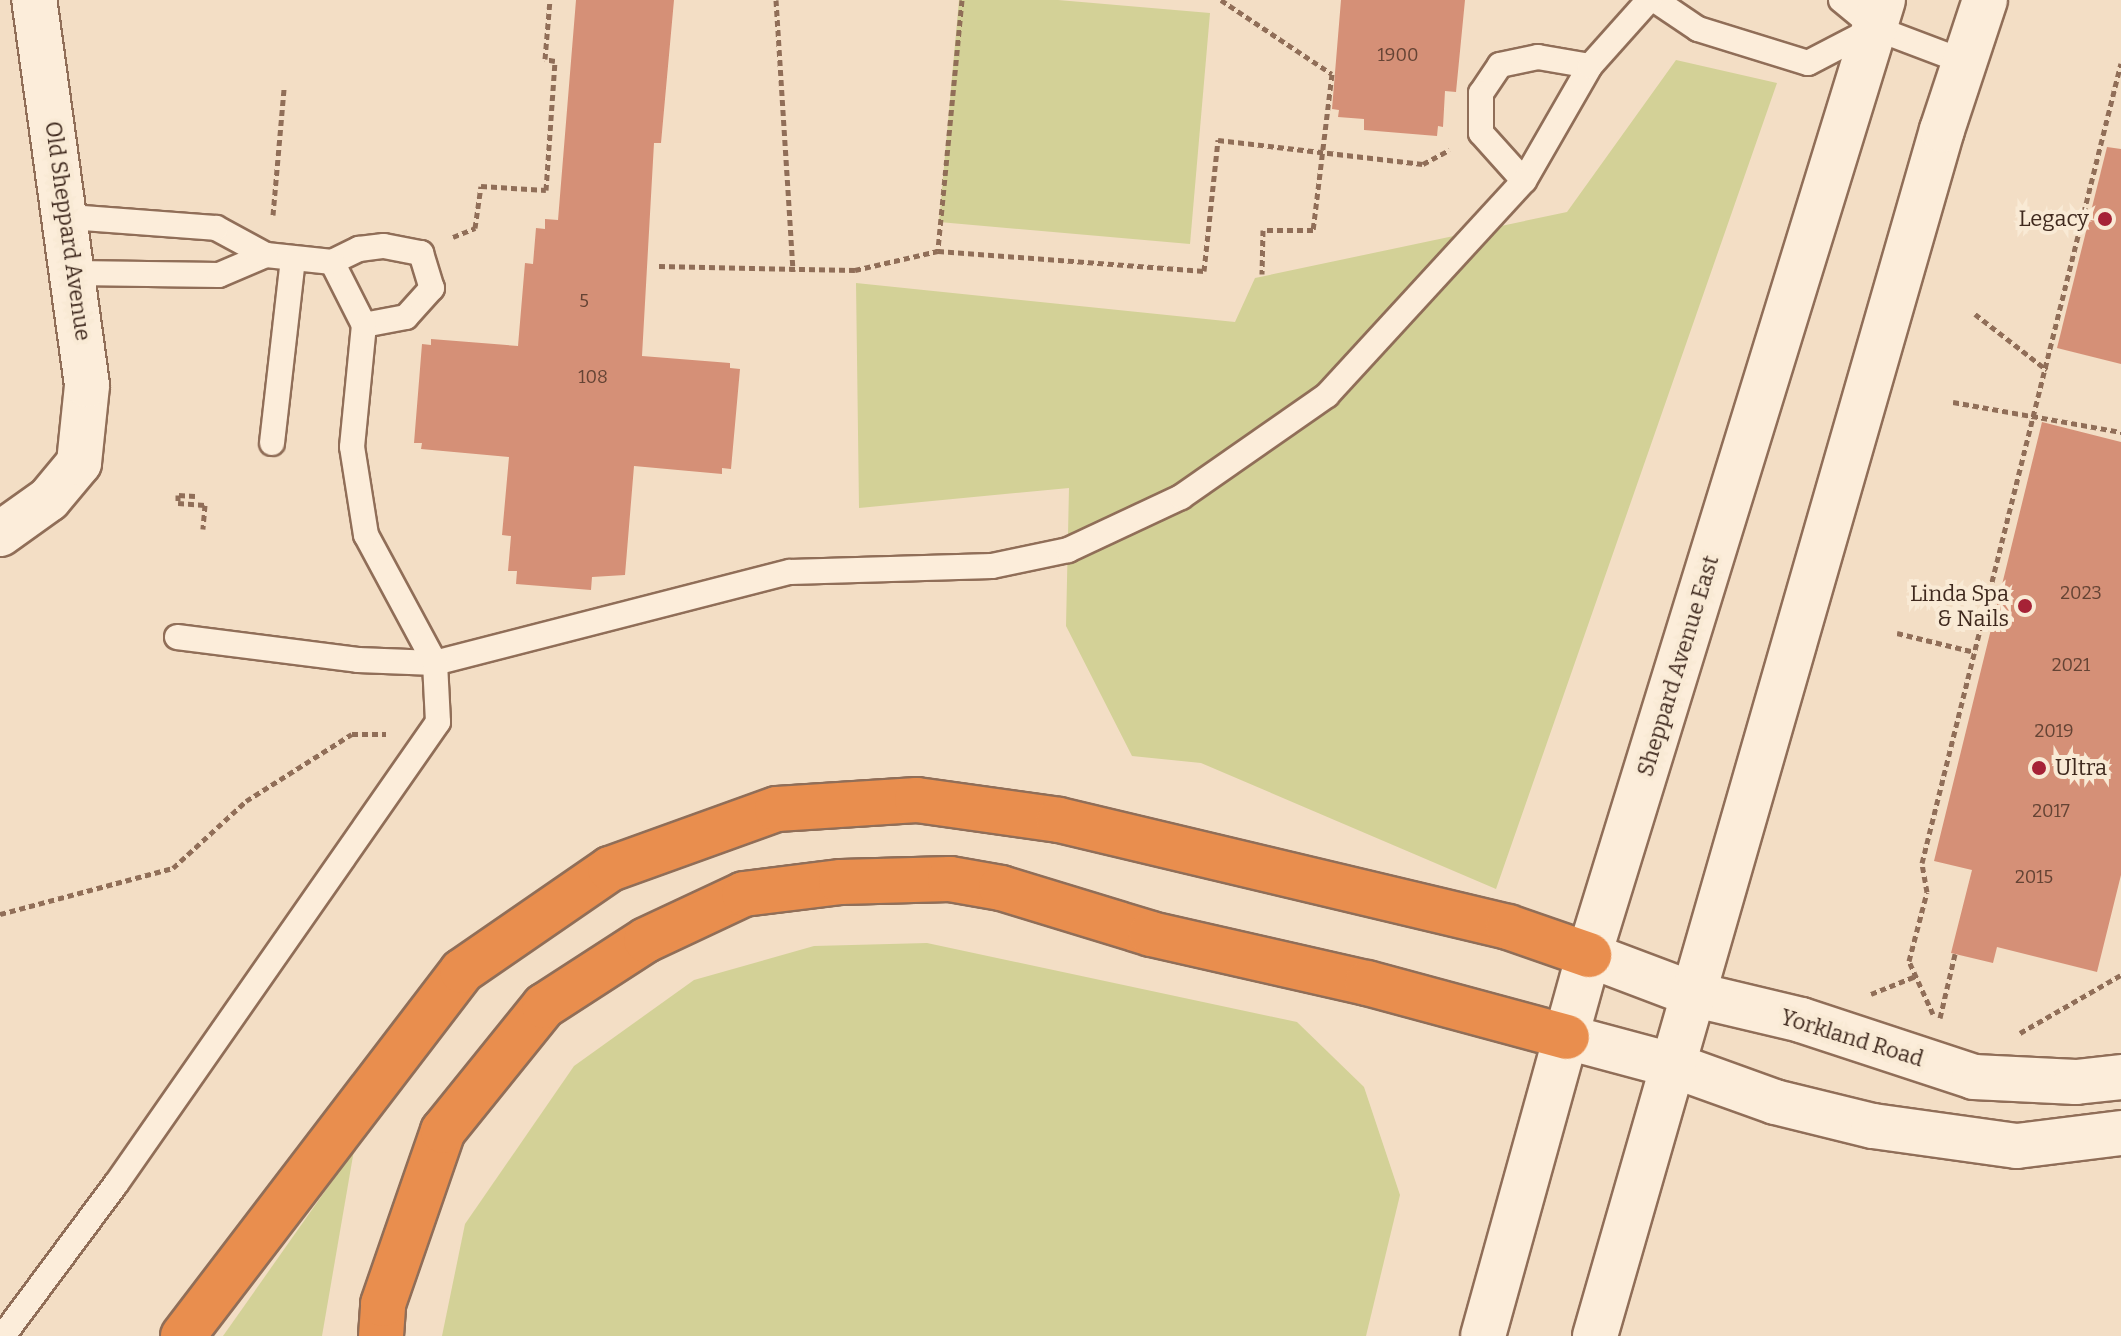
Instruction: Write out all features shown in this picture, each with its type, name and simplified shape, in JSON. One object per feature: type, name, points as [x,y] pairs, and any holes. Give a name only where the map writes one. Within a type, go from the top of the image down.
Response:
[{"type":"highway","points":[[183,1336],[462,971],[610,869],[777,809],[917,800],[1059,820],[1508,927],[1589,955]]},
{"type":"highway","points":[[381,1336],[383,1304],[443,1131],[544,1006],[646,940],[744,894],[841,882],[950,879],[988,886],[1151,934],[1367,983],[1567,1037]]},
{"type":"main road","name":"Old Sheppard Avenue","points":[[0,534],[49,499],[79,463],[87,385],[76,273],[34,0]]},
{"type":"main road","points":[[1595,1336],[1675,1066],[1692,994],[1985,0]]},
{"type":"main road","name":"Sheppard Avenue East","points":[[1483,1336],[1589,955],[1879,14]]},
{"type":"main road","name":"Yorkland Road","points":[[1589,955],[1692,994],[1801,1020],[1974,1077],[2076,1082],[2121,1077]]},
{"type":"main road","points":[[1567,1037],[1675,1066],[1775,1102],[1873,1126],[2017,1146],[2121,1133]]},
{"type":"lane","points":[[177,637],[358,660],[435,663],[790,572],[992,566],[1068,550],[1181,497],[1327,395],[1524,181],[1590,66],[1652,0],[1698,29],[1808,63],[1879,14]]},
{"type":"lane","points":[[1841,0],[1879,14],[1965,62]]},
{"type":"lane","points":[[1524,181],[1481,133],[1481,93],[1500,65],[1538,57],[1590,66]]},
{"type":"lane","points":[[68,217],[216,228],[266,255],[293,259],[332,262],[359,249],[384,246],[421,253],[432,288],[406,317],[364,325]]},
{"type":"lane","points":[[76,273],[219,275],[266,255]]},
{"type":"lane","points":[[272,443],[293,259]]},
{"type":"lane","points":[[3,1336],[116,1184],[438,722],[435,663],[366,535],[352,447],[364,325],[332,262]]},
{"type":"path","points":[[447,240],[475,228],[481,186],[546,190],[555,61],[545,59],[550,0]]},
{"type":"path","points":[[776,0],[793,271]]},
{"type":"path","points":[[938,251],[962,0]]},
{"type":"path","points":[[1221,0],[1332,74],[1326,150],[1313,230],[1263,230],[1262,274]]},
{"type":"path","points":[[1955,954],[1938,1024],[1909,961],[1927,892],[1922,863],[2121,63]]},
{"type":"path","points":[[273,215],[284,88]]},
{"type":"path","points":[[659,266],[855,270],[938,251],[1204,271],[1218,140],[1326,150],[1423,164],[1481,133]]},
{"type":"path","points":[[1975,314],[2047,370]]},
{"type":"path","points":[[1953,402],[2121,432]]},
{"type":"path","points":[[195,496],[178,495],[178,503],[205,505],[203,529]]},
{"type":"path","points":[[1897,633],[1975,652]]},
{"type":"path","points":[[0,914],[173,868],[246,801],[352,734],[394,734]]},
{"type":"path","points":[[2015,1035],[2121,975]]},
{"type":"path","points":[[1863,998],[1916,976]]},
{"type":"shaded area","points":[[959,0],[1058,0],[1210,13],[1190,244],[939,222]]},
{"type":"shaded area","points":[[1676,60],[1777,83],[1496,889],[1201,763],[1132,756],[1066,626],[1069,488],[859,508],[856,283],[1235,322],[1255,278],[1567,212]]},
{"type":"shaded area","points":[[927,943],[1297,1022],[1364,1087],[1400,1195],[1366,1336],[442,1336],[465,1224],[574,1066],[694,980],[814,946]]},
{"type":"shaded area","points":[[354,1150],[322,1336],[223,1336]]},
{"type":"building","points":[[576,0],[674,0],[661,143],[654,143],[642,356],[730,363],[730,368],[740,369],[731,469],[722,468],[722,474],[634,466],[625,575],[592,577],[591,590],[516,584],[517,571],[508,571],[511,536],[502,535],[509,457],[421,449],[422,443],[414,443],[422,344],[431,345],[431,339],[518,346],[525,263],[533,264],[536,228],[545,229],[545,219],[558,220]]},
{"type":"building","points":[[1341,0],[1465,0],[1456,92],[1445,91],[1443,127],[1438,126],[1437,136],[1364,130],[1364,119],[1338,117],[1339,110],[1332,109]]},
{"type":"building","name":"Legacy","points":[[2107,147],[2121,149],[2121,364],[2057,348]]},
{"type":"building","name":"Ultra","points":[[2042,422],[2121,442],[2121,875],[2097,972],[1997,947],[1993,963],[1951,953],[1972,870],[1934,861]]},
{"type":"place","name":"Legacy","points":[[2105,219]]},
{"type":"place","name":"Linda Spa & Nails","points":[[2025,606]]},
{"type":"place","name":"Ultra","points":[[2039,768]]}]
